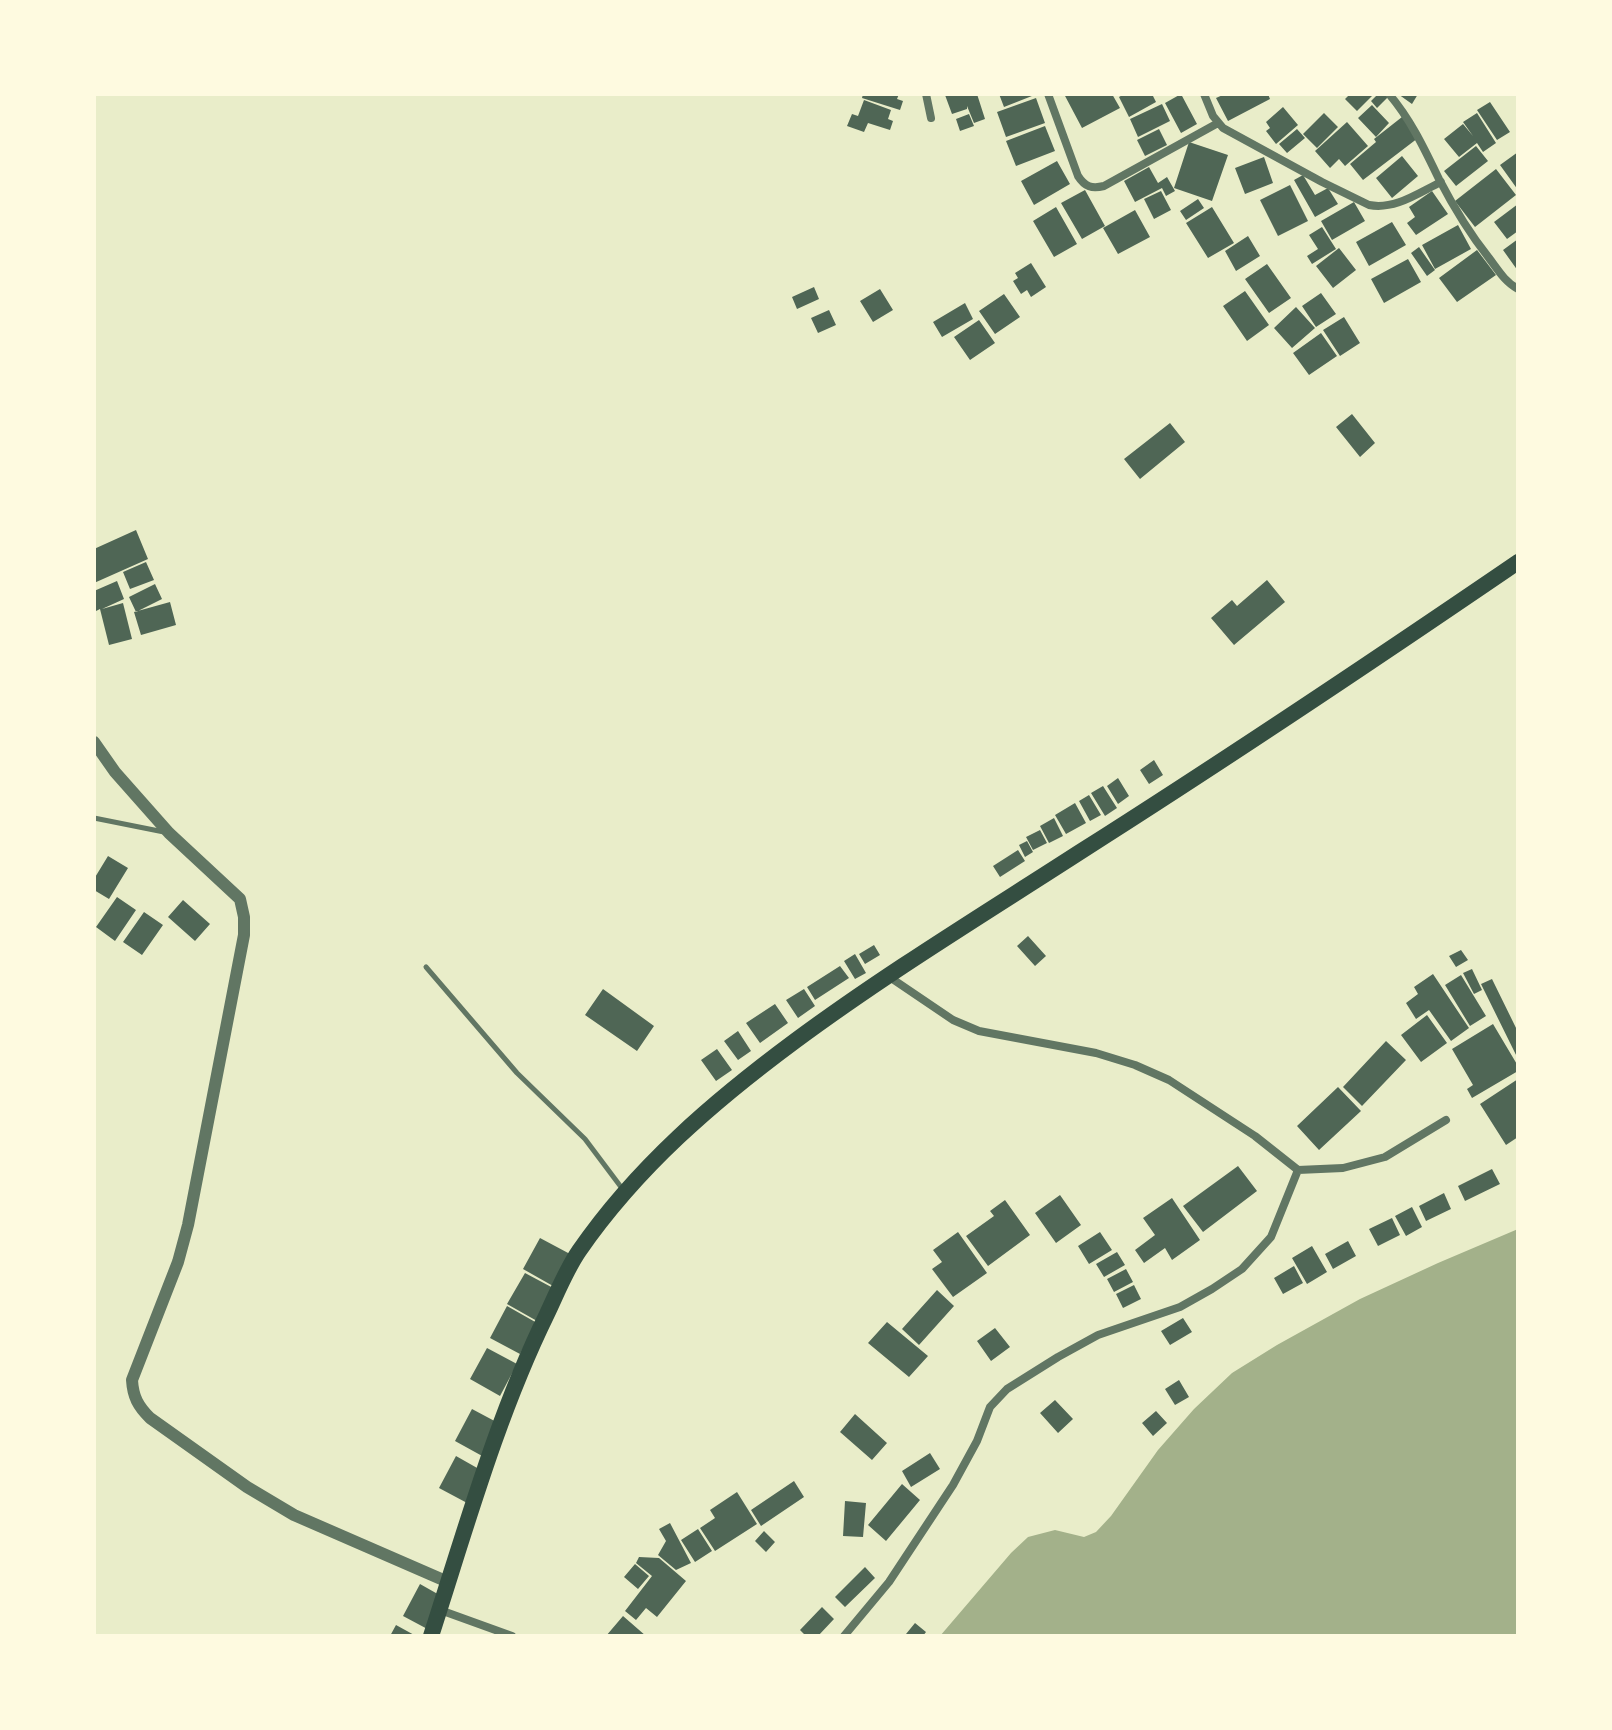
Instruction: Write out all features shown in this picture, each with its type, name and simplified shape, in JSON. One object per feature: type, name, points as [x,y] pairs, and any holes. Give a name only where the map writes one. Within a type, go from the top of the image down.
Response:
[{"type":"highway","points":[[431,1636],[498,1435],[531,1347],[577,1254],[624,1191],[684,1131],[742,1081],[847,1003],[1329,691],[1518,562]]},
{"type":"street","points":[[926,94],[931,118]]},
{"type":"street","points":[[1048,94],[1078,176],[1092,188],[1104,186],[1218,123]]},
{"type":"street","points":[[1204,94],[1218,123],[1369,205],[1393,205],[1441,182]]},
{"type":"street","points":[[1389,94],[1413,126],[1441,182],[1482,249],[1506,281],[1518,289]]},
{"type":"street","points":[[94,742],[125,784],[169,833],[240,899],[244,917],[244,935],[188,1225],[178,1262],[132,1380],[133,1394],[150,1418],[270,1502],[448,1582]]},
{"type":"street","points":[[887,976],[953,1020],[979,1031],[1096,1053],[1169,1080],[1255,1136],[1298,1170],[1343,1168],[1385,1157],[1446,1120]]},
{"type":"street","points":[[844,1636],[889,1582],[953,1485],[977,1441],[990,1407],[1007,1389],[1098,1335],[1180,1307],[1242,1269],[1271,1237],[1298,1170]]},
{"type":"street","points":[[440,1610],[512,1636]]},
{"type":"lane","points":[[94,818],[169,833]]},
{"type":"lane","points":[[426,967],[517,1073],[585,1139],[624,1191]]},
{"type":"shaded area","points":[[1518,1229],[1518,1636],[940,1636],[1028,1537],[1055,1530],[1084,1537],[1096,1532],[1158,1450],[1194,1409],[1232,1373],[1360,1299]]},
{"type":"building","points":[[863,94],[899,94],[897,99],[903,101],[900,110],[862,98]]},
{"type":"building","points":[[947,94],[977,94],[985,119],[974,123],[967,106],[967,109],[952,114]]},
{"type":"building","points":[[999,94],[1037,94],[1004,107]]},
{"type":"building","points":[[1064,94],[1112,94],[1120,108],[1082,128]]},
{"type":"building","points":[[1124,94],[1152,94],[1156,102],[1129,117],[1119,97]]},
{"type":"building","points":[[1181,94],[1197,124],[1181,133],[1165,103]]},
{"type":"building","points":[[1225,94],[1268,94],[1270,99],[1228,121],[1216,98]]},
{"type":"building","points":[[1350,94],[1374,94],[1357,111],[1345,99]]},
{"type":"building","points":[[1378,94],[1388,97],[1377,108],[1371,101]]},
{"type":"building","points":[[1398,94],[1418,94],[1412,104]]},
{"type":"building","points":[[1036,98],[1045,123],[1006,137],[997,112]]},
{"type":"building","points":[[864,100],[891,110],[888,119],[893,121],[890,130],[868,123],[864,132],[847,126],[852,114],[858,116]]},
{"type":"building","points":[[1490,102],[1510,132],[1497,140],[1477,110]]},
{"type":"building","points":[[1162,104],[1170,121],[1138,137],[1130,119]]},
{"type":"building","points":[[1372,105],[1389,123],[1376,137],[1358,118]]},
{"type":"building","points":[[1283,107],[1298,125],[1276,144],[1266,131],[1270,128],[1266,122]]},
{"type":"building","points":[[1324,113],[1338,127],[1317,148],[1303,134]]},
{"type":"building","points":[[1477,113],[1496,143],[1483,152],[1477,143],[1459,157],[1444,139],[1463,124],[1473,136],[1463,122]]},
{"type":"building","points":[[969,114],[974,126],[960,131],[956,119]]},
{"type":"building","points":[[1402,117],[1418,138],[1363,180],[1350,164],[1376,142],[1374,139]]},
{"type":"building","points":[[1347,122],[1368,146],[1345,166],[1339,159],[1330,168],[1315,151]]},
{"type":"building","points":[[1045,126],[1055,151],[1016,166],[1006,141]]},
{"type":"building","points":[[1159,129],[1167,145],[1145,156],[1137,140]]},
{"type":"building","points":[[1297,129],[1305,138],[1287,153],[1279,144]]},
{"type":"building","points":[[1189,142],[1228,155],[1212,201],[1174,188]]},
{"type":"building","points":[[1476,146],[1488,161],[1456,186],[1444,171]]},
{"type":"building","points":[[1518,152],[1518,190],[1500,165]]},
{"type":"building","points":[[1402,156],[1418,176],[1392,198],[1376,178]]},
{"type":"building","points":[[1264,157],[1273,183],[1245,194],[1235,168]]},
{"type":"building","points":[[1057,161],[1070,184],[1034,205],[1021,181]]},
{"type":"building","points":[[1149,167],[1158,183],[1167,177],[1175,191],[1166,196],[1162,188],[1135,202],[1124,181]]},
{"type":"building","points":[[1496,169],[1516,195],[1475,227],[1455,201]]},
{"type":"building","points":[[1303,175],[1315,195],[1328,188],[1338,204],[1315,217],[1294,180]]},
{"type":"building","points":[[1290,185],[1308,221],[1278,236],[1260,200]]},
{"type":"building","points":[[1085,190],[1105,226],[1082,239],[1061,203]]},
{"type":"building","points":[[1161,191],[1171,210],[1154,219],[1144,199]]},
{"type":"building","points":[[1432,191],[1448,214],[1416,235],[1407,223],[1415,217],[1409,207]]},
{"type":"building","points":[[1198,199],[1204,208],[1186,220],[1180,211]]},
{"type":"building","points":[[1354,202],[1365,221],[1332,240],[1321,221]]},
{"type":"building","points":[[1518,204],[1518,231],[1507,239],[1494,222]]},
{"type":"building","points":[[1056,207],[1077,244],[1054,257],[1033,221]]},
{"type":"building","points":[[1212,207],[1234,243],[1208,258],[1186,223]]},
{"type":"building","points":[[1135,210],[1150,237],[1118,254],[1103,228]]},
{"type":"building","points":[[1392,222],[1406,245],[1369,266],[1356,242]]},
{"type":"building","points":[[1458,225],[1471,249],[1435,269],[1422,245]]},
{"type":"building","points":[[1322,227],[1336,249],[1312,264],[1307,256],[1318,249],[1309,235]]},
{"type":"building","points":[[1248,236],[1260,256],[1236,271],[1225,251]]},
{"type":"building","points":[[1518,239],[1518,271],[1503,250]]},
{"type":"building","points":[[1419,247],[1435,270],[1427,276],[1411,253]]},
{"type":"building","points":[[1339,248],[1356,270],[1333,288],[1316,266]]},
{"type":"building","points":[[1477,250],[1496,275],[1457,302],[1439,278]]},
{"type":"building","points":[[1408,259],[1421,282],[1384,303],[1371,279]]},
{"type":"building","points":[[1031,263],[1046,287],[1031,297],[1027,290],[1021,294],[1013,281],[1018,278],[1015,273]]},
{"type":"building","points":[[1267,264],[1291,298],[1269,313],[1245,279]]},
{"type":"building","points":[[814,287],[819,299],[797,309],[792,297]]},
{"type":"building","points":[[880,289],[893,310],[873,322],[860,301]]},
{"type":"building","points":[[1245,291],[1269,325],[1247,341],[1223,306]]},
{"type":"building","points":[[1321,293],[1336,314],[1316,327],[1302,306]]},
{"type":"building","points":[[1004,294],[1020,317],[995,334],[979,311]]},
{"type":"building","points":[[965,303],[973,319],[942,337],[933,322]]},
{"type":"building","points":[[1296,307],[1315,328],[1292,348],[1274,328]]},
{"type":"building","points":[[829,310],[836,325],[818,333],[811,318]]},
{"type":"building","points":[[1344,317],[1360,343],[1340,356],[1323,330]]},
{"type":"building","points":[[979,320],[995,343],[970,360],[954,337]]},
{"type":"building","points":[[1321,333],[1337,356],[1309,375],[1293,353]]},
{"type":"building","points":[[1352,414],[1375,443],[1360,457],[1336,427]]},
{"type":"building","points":[[1170,423],[1185,442],[1140,479],[1124,459]]},
{"type":"building","points":[[136,530],[148,559],[94,583],[94,549]]},
{"type":"building","points":[[146,562],[154,580],[130,589],[123,572]]},
{"type":"building","points":[[1267,580],[1285,602],[1234,645],[1211,618],[1232,600],[1237,606]]},
{"type":"building","points":[[117,581],[124,599],[102,609],[123,603],[132,639],[109,645],[100,609],[94,612],[94,591]]},
{"type":"building","points":[[155,584],[162,599],[136,612],[129,597]]},
{"type":"building","points":[[170,602],[176,625],[141,635],[134,612]]},
{"type":"building","points":[[1154,760],[1163,775],[1149,784],[1140,770]]},
{"type":"building","points":[[1118,778],[1129,796],[1118,804],[1107,786]]},
{"type":"building","points":[[1103,786],[1117,808],[1105,816],[1091,793]]},
{"type":"building","points":[[1089,795],[1101,815],[1090,821],[1079,801]]},
{"type":"building","points":[[1075,803],[1086,823],[1066,834],[1055,815]]},
{"type":"building","points":[[1054,818],[1063,836],[1049,843],[1040,826]]},
{"type":"building","points":[[1040,830],[1047,843],[1033,850],[1026,837]]},
{"type":"building","points":[[1027,841],[1033,852],[1025,857],[1019,845]]},
{"type":"building","points":[[1018,850],[1025,861],[1000,877],[993,866]]},
{"type":"building","points":[[108,856],[128,868],[109,899],[94,890],[94,879]]},
{"type":"building","points":[[117,897],[136,910],[115,941],[96,927]]},
{"type":"building","points":[[183,900],[210,924],[195,941],[168,917]]},
{"type":"building","points":[[144,912],[163,925],[142,955],[123,942]]},
{"type":"building","points":[[1028,936],[1046,956],[1035,966],[1017,946]]},
{"type":"building","points":[[874,945],[880,955],[865,964],[859,954]]},
{"type":"building","points":[[1461,950],[1468,960],[1456,967],[1449,956]]},
{"type":"building","points":[[855,954],[866,973],[855,979],[844,961]]},
{"type":"building","points":[[840,966],[849,978],[815,1000],[807,987]]},
{"type":"building","points":[[1472,969],[1482,990],[1474,994],[1463,973]]},
{"type":"building","points":[[1433,974],[1469,1028],[1451,1041],[1429,1010],[1416,1019],[1406,1003],[1418,994],[1414,987]]},
{"type":"building","points":[[1461,975],[1486,1016],[1470,1026],[1445,985]]},
{"type":"building","points":[[1492,979],[1518,1032],[1518,1059],[1481,984]]},
{"type":"building","points":[[603,989],[654,1026],[637,1051],[585,1015]]},
{"type":"building","points":[[804,989],[815,1006],[798,1018],[786,1000]]},
{"type":"building","points":[[775,1004],[788,1023],[760,1043],[746,1023]]},
{"type":"building","points":[[1427,1015],[1447,1043],[1421,1062],[1401,1035]]},
{"type":"building","points":[[1493,1024],[1518,1071],[1472,1098],[1467,1089],[1473,1085],[1452,1049]]},
{"type":"building","points":[[738,1031],[751,1051],[738,1060],[724,1041]]},
{"type":"building","points":[[1386,1041],[1406,1060],[1362,1106],[1343,1087]]},
{"type":"building","points":[[717,1049],[732,1070],[716,1081],[701,1060]]},
{"type":"building","points":[[1518,1079],[1518,1137],[1506,1145],[1480,1104]]},
{"type":"building","points":[[1338,1087],[1361,1111],[1319,1150],[1297,1126]]},
{"type":"building","points":[[1238,1166],[1257,1191],[1203,1232],[1183,1206]]},
{"type":"building","points":[[1492,1169],[1500,1184],[1465,1201],[1458,1186]]},
{"type":"building","points":[[1444,1193],[1451,1209],[1426,1221],[1419,1206]]},
{"type":"building","points":[[1060,1195],[1081,1225],[1056,1243],[1035,1213]]},
{"type":"building","points":[[1172,1198],[1200,1240],[1172,1260],[1165,1248],[1144,1263],[1135,1250],[1155,1235],[1143,1218]]},
{"type":"building","points":[[1005,1200],[1030,1235],[988,1266],[966,1236],[994,1216],[990,1211]]},
{"type":"building","points":[[1412,1207],[1422,1227],[1406,1236],[1395,1216]]},
{"type":"building","points":[[1392,1218],[1400,1235],[1378,1246],[1369,1229]]},
{"type":"building","points":[[958,1232],[987,1273],[953,1297],[932,1269],[942,1262],[933,1250]]},
{"type":"building","points":[[1100,1232],[1112,1250],[1089,1264],[1078,1246]]},
{"type":"building","points":[[540,1238],[570,1254],[553,1286],[523,1269]]},
{"type":"building","points":[[1348,1241],[1356,1256],[1333,1269],[1325,1254]]},
{"type":"building","points":[[1312,1246],[1327,1272],[1307,1284],[1292,1258]]},
{"type":"building","points":[[1117,1252],[1125,1265],[1104,1277],[1096,1264]]},
{"type":"building","points":[[1294,1266],[1303,1283],[1283,1294],[1274,1278]]},
{"type":"building","points":[[1126,1269],[1133,1282],[1114,1292],[1107,1279]]},
{"type":"building","points":[[525,1273],[555,1289],[537,1321],[507,1304]]},
{"type":"building","points":[[1134,1285],[1141,1299],[1123,1308],[1116,1294]]},
{"type":"building","points":[[937,1290],[954,1306],[919,1345],[902,1329]]},
{"type":"building","points":[[507,1306],[537,1323],[520,1354],[490,1338]]},
{"type":"building","points":[[1183,1318],[1192,1332],[1170,1345],[1161,1331]]},
{"type":"building","points":[[887,1322],[928,1356],[909,1377],[868,1343]]},
{"type":"building","points":[[995,1328],[1010,1347],[991,1361],[977,1341]]},
{"type":"building","points":[[487,1348],[517,1364],[500,1396],[470,1379]]},
{"type":"building","points":[[1179,1380],[1189,1397],[1175,1405],[1165,1389]]},
{"type":"building","points":[[1055,1400],[1073,1419],[1058,1433],[1040,1413]]},
{"type":"building","points":[[472,1409],[502,1425],[484,1457],[455,1441]]},
{"type":"building","points":[[1156,1411],[1167,1423],[1153,1436],[1142,1423]]},
{"type":"building","points":[[855,1414],[887,1443],[872,1460],[840,1432]]},
{"type":"building","points":[[930,1453],[940,1469],[911,1487],[902,1471]]},
{"type":"building","points":[[456,1456],[486,1473],[469,1504],[439,1488]]},
{"type":"building","points":[[794,1481],[804,1497],[761,1526],[751,1510]]},
{"type":"building","points":[[902,1484],[920,1500],[886,1541],[868,1525]]},
{"type":"building","points":[[737,1492],[757,1524],[715,1551],[700,1528],[715,1518],[710,1510]]},
{"type":"building","points":[[845,1501],[866,1503],[863,1537],[843,1536]]},
{"type":"building","points":[[670,1523],[691,1563],[676,1570],[658,1555],[666,1541],[659,1529]]},
{"type":"building","points":[[698,1529],[712,1551],[695,1562],[681,1540]]},
{"type":"building","points":[[764,1531],[775,1542],[766,1552],[755,1541]]},
{"type":"building","points":[[639,1557],[659,1558],[686,1581],[657,1617],[646,1608],[636,1620],[625,1611],[652,1576],[636,1563]]},
{"type":"building","points":[[635,1564],[649,1576],[638,1589],[624,1577]]},
{"type":"building","points":[[865,1567],[875,1578],[845,1607],[835,1597]]},
{"type":"building","points":[[420,1584],[450,1601],[433,1632],[403,1616]]},
{"type":"building","points":[[822,1607],[834,1619],[818,1636],[806,1636],[800,1630]]},
{"type":"building","points":[[623,1616],[646,1636],[606,1636]]},
{"type":"building","points":[[915,1623],[926,1632],[923,1636],[906,1634]]},
{"type":"building","points":[[396,1625],[416,1636],[390,1636]]}]
